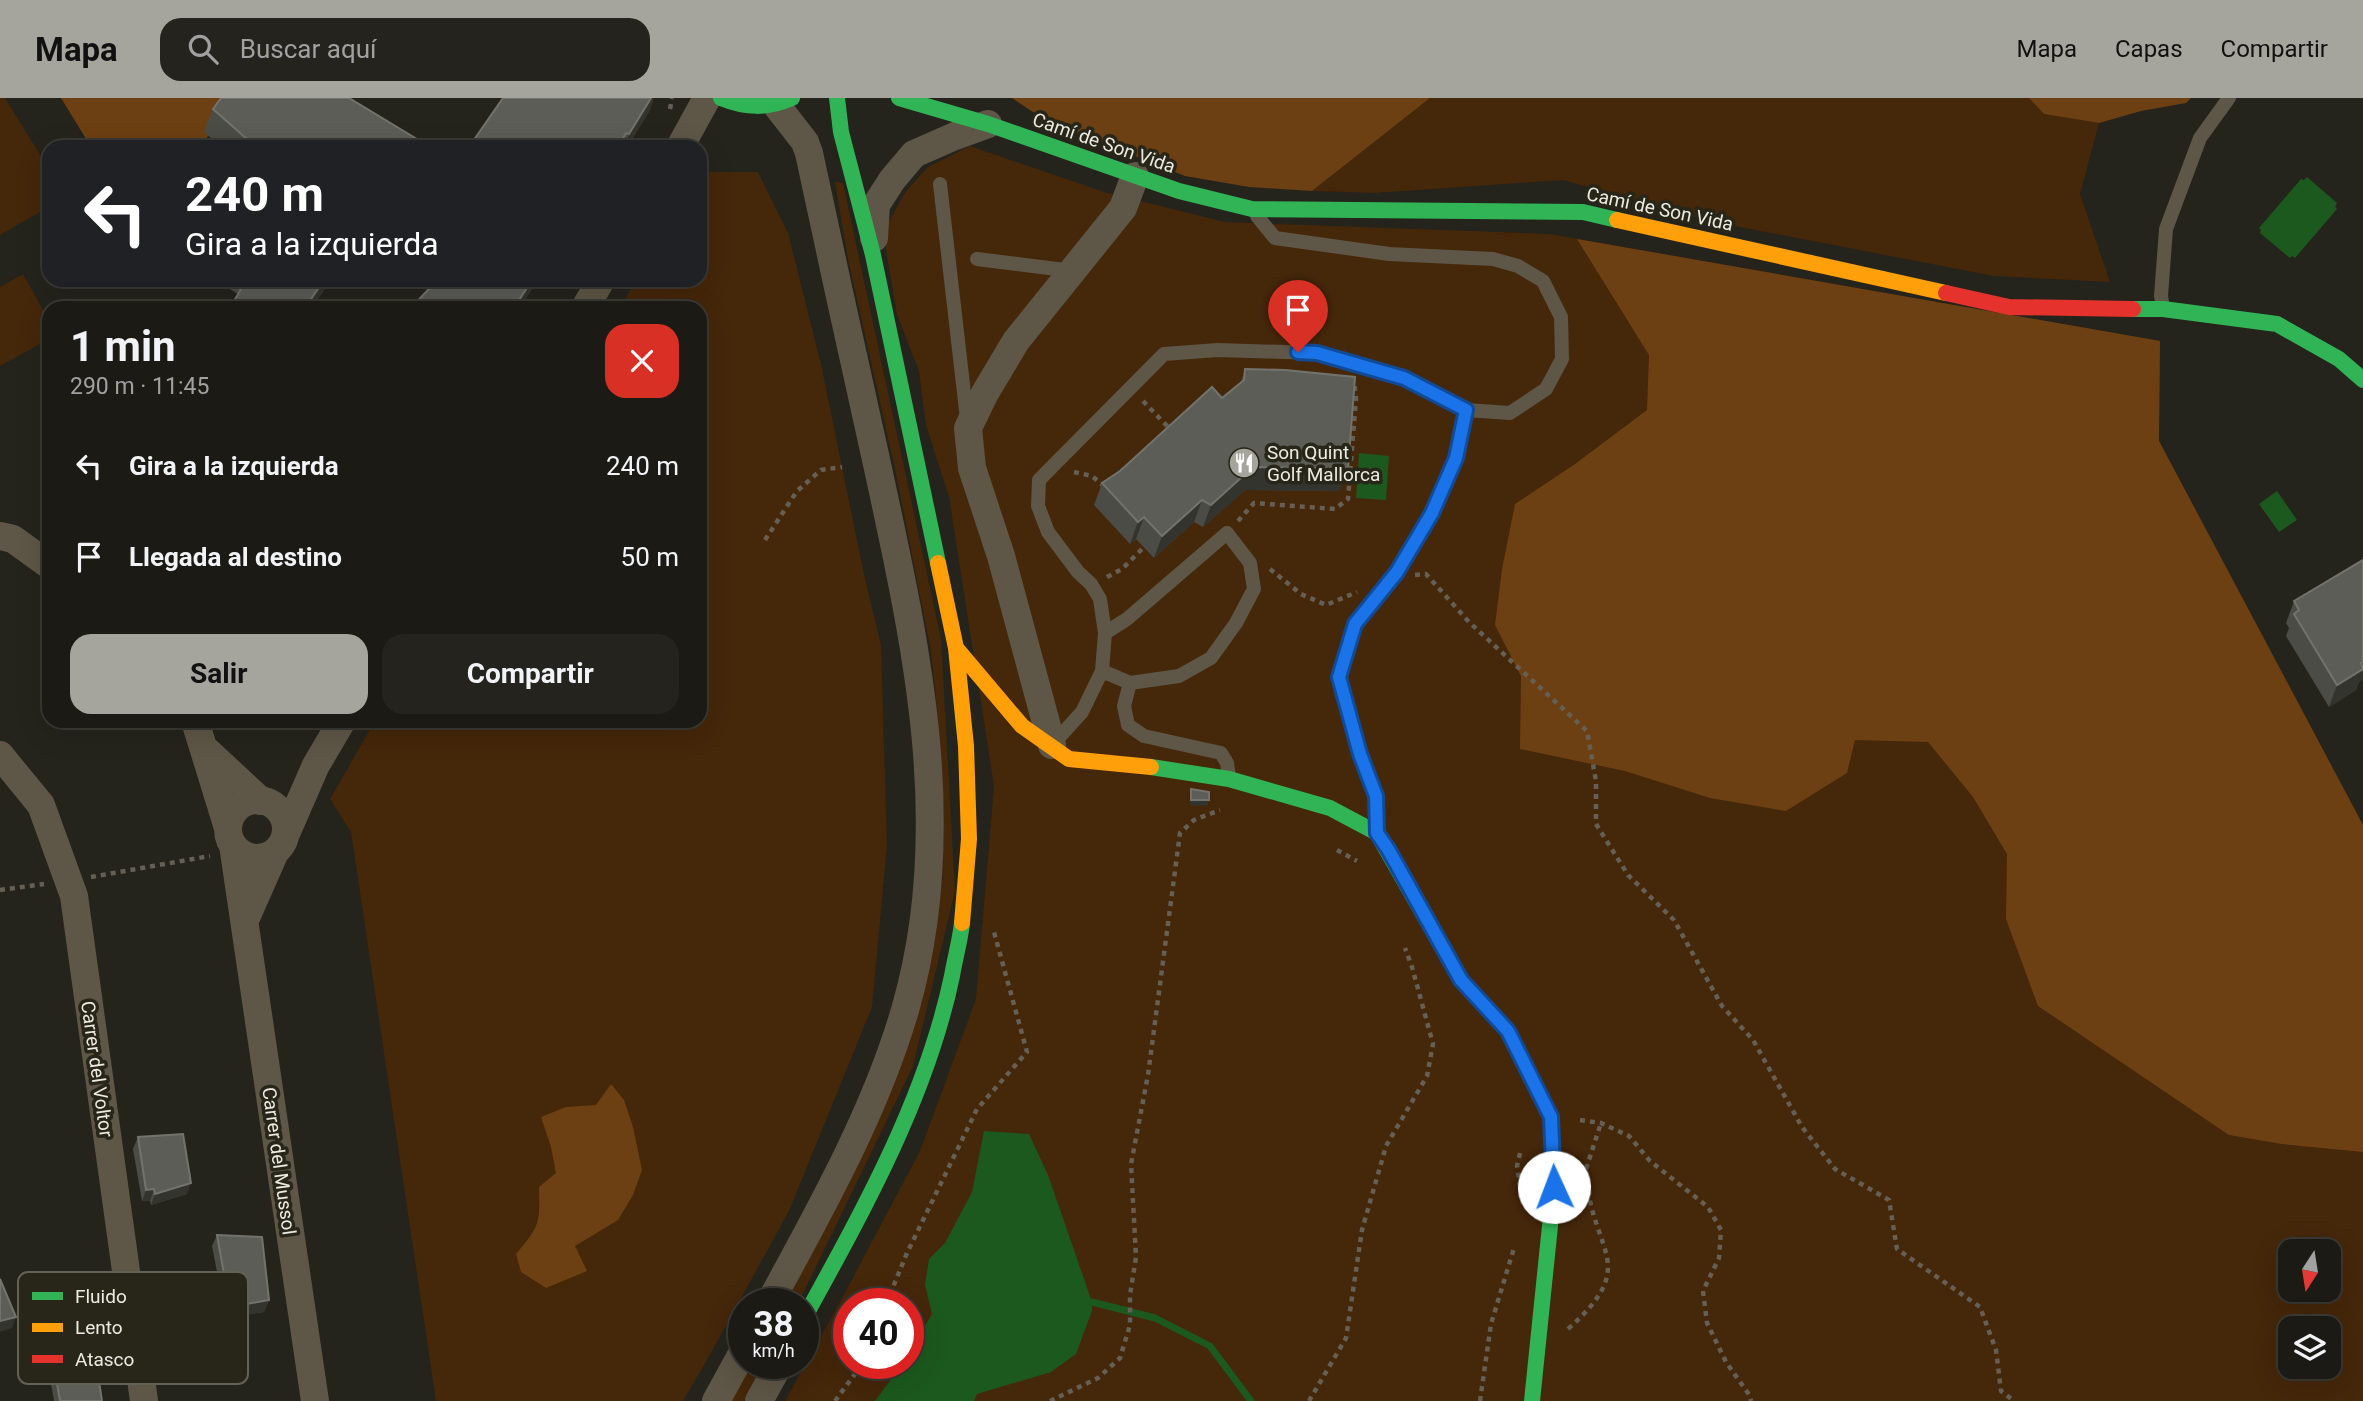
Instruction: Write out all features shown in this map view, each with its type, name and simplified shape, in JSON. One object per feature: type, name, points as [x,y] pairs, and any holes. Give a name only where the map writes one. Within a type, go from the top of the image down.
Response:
[{"type":"street","points":[[684,140],[707,98]]},
{"type":"street","points":[[721,98],[742,107],[784,102],[809,153],[905,592],[919,667],[927,744],[930,837],[924,925],[905,1010],[862,1123],[777,1288]]},
{"type":"street","points":[[819,1291],[897,1138],[921,1084],[943,1017],[961,931],[970,839],[966,746],[956,648],[873,255],[844,144],[837,98]]},
{"type":"street","name":"Camí de Son Vida","points":[[899,98],[988,124],[1179,191],[1252,209],[1584,212],[2009,307],[2163,309],[2277,324],[2339,359],[2363,380]]},
{"type":"street","points":[[873,255],[876,205],[891,180],[914,154],[988,124]]},
{"type":"street","points":[[1052,745],[1001,556],[972,468],[968,428],[1016,341],[1123,208],[1135,176]]},
{"type":"street","points":[[0,536],[13,540],[42,560]]},
{"type":"street","points":[[956,648],[1022,726],[1069,759],[1114,762],[1229,779],[1330,808],[1377,833],[1461,980],[1508,1031],[1551,1117],[1554,1187],[1532,1401]]},
{"type":"street","name":"Carrer del Mussol","points":[[198,728],[232,842],[315,1401]]},
{"type":"street","points":[[245,920],[316,765],[338,728]]},
{"type":"street","name":"Carrer del Mussol","points":[[205,749],[266,802]]},
{"type":"street","name":"Carrer del Voltor","points":[[0,755],[41,805],[74,896],[126,1272]]},
{"type":"street","points":[[266,802],[316,765]]},
{"type":"street","points":[[251,801],[266,802],[278,809],[284,817],[286,826],[280,844],[258,858],[239,852],[232,842],[230,818],[243,804],[251,801]]},
{"type":"street","points":[[716,1401],[728,1379]]},
{"type":"street","points":[[759,1401],[771,1379]]},
{"type":"lane","points":[[2163,309],[2161,296],[2166,229],[2200,138],[2229,98]]},
{"type":"lane","points":[[940,184],[968,428]]},
{"type":"lane","points":[[1052,745],[1082,712],[1102,671],[1105,633],[1100,599],[1048,532],[1038,506],[1039,480],[1164,354],[1218,350],[1317,353],[1404,378],[1466,410],[1510,413],[1546,389],[1562,359],[1561,317],[1543,281],[1518,266],[1493,260],[1389,254],[1275,238],[1252,209]]},
{"type":"lane","points":[[977,259],[1073,271]]},
{"type":"lane","points":[[1377,833],[1376,796],[1360,754],[1339,677],[1355,624],[1393,578],[1432,513],[1456,458],[1466,410]]},
{"type":"lane","points":[[1102,671],[1130,683],[1179,676],[1211,658],[1236,623],[1254,589],[1250,563],[1227,533],[1127,619],[1105,633]]},
{"type":"lane","points":[[1130,683],[1124,706],[1128,725],[1143,736],[1221,752],[1227,763],[1229,779]]},
{"type":"path","points":[[1227,533],[1254,503],[1335,509],[1348,499],[1356,398],[1352,363]]},
{"type":"path","points":[[1130,387],[1176,436]]},
{"type":"path","points":[[1056,463],[1075,473],[1092,476],[1112,493]]},
{"type":"path","points":[[765,540],[797,491],[821,470],[842,467]]},
{"type":"path","points":[[1091,584],[1122,569],[1144,547]]},
{"type":"path","points":[[1250,563],[1264,564],[1301,594],[1326,604],[1393,578],[1426,574],[1469,622],[1587,730],[1596,781],[1596,824],[1628,875],[1674,920],[1722,1006],[1754,1040],[1802,1126],[1835,1169],[1889,1200],[1897,1249],[1980,1307],[1996,1350],[2001,1391],[2014,1401]]},
{"type":"path","points":[[1051,1401],[1098,1378],[1120,1358],[1130,1325],[1130,1295],[1136,1257],[1131,1164],[1148,1075],[1180,833],[1194,820],[1231,805],[1229,779]]},
{"type":"path","points":[[0,890],[68,881],[232,842]]},
{"type":"path","points":[[1334,848],[1358,862]]},
{"type":"path","points":[[893,1288],[907,1253],[977,1109],[1027,1052],[990,921]]},
{"type":"path","points":[[1309,1401],[1346,1338],[1362,1230],[1386,1146],[1427,1076],[1433,1044],[1412,967],[1403,945]]},
{"type":"path","points":[[1412,967],[1421,977]]},
{"type":"path","points":[[1551,1117],[1601,1123],[1629,1136],[1650,1161],[1708,1207],[1720,1230],[1719,1258],[1703,1291],[1707,1323],[1726,1362],[1751,1401]]},
{"type":"path","points":[[1565,1332],[1591,1309],[1606,1285],[1609,1260],[1588,1193],[1586,1166],[1601,1123]]},
{"type":"path","points":[[1522,1141],[1517,1166],[1522,1202]]},
{"type":"path","points":[[1480,1401],[1491,1324],[1517,1239]]},
{"type":"path","points":[[835,1401],[851,1379]]},
{"type":"shaded area","points":[[0,98],[5,98],[42,158],[42,211],[0,235]]},
{"type":"shaded area","points":[[61,98],[232,98],[205,140],[87,140]]},
{"type":"shaded area","points":[[1012,98],[1430,98],[1312,191],[1249,187],[1185,176],[1045,120]]},
{"type":"shaded area","points":[[1430,98],[2029,98],[2044,114],[2099,123],[2080,194],[2110,282],[1994,276],[1714,222],[1563,180],[1375,193],[1312,191]]},
{"type":"shaded area","points":[[2029,98],[2191,98],[2186,103],[2141,111],[2099,123],[2044,114]]},
{"type":"shaded area","points":[[970,146],[1104,192],[1225,222],[1550,234],[2160,341],[2159,441],[2363,825],[2363,1401],[785,1401],[797,1379],[819,1379],[819,1340],[833,1315],[833,1379],[924,1379],[924,1288],[847,1288],[920,1151],[976,999],[994,786],[949,497],[926,425],[919,371],[897,315],[883,232],[906,191],[928,167]]},
{"type":"shaded area","points":[[707,172],[758,172],[788,233],[822,369],[881,645],[887,845],[872,1007],[789,1211],[747,1288],[728,1288],[728,1322],[683,1401],[436,1401],[351,832],[330,799],[371,728],[707,728],[707,301],[624,301],[632,287],[707,287]]},
{"type":"shaded area","points":[[2307,177],[2337,203],[2337,209],[2295,258],[2290,258],[2260,233],[2259,228],[2301,179]]},
{"type":"shaded area","points":[[835,182],[843,183],[941,639],[955,891],[913,1066],[806,1288],[789,1288],[937,916],[943,875],[944,822],[931,651],[895,469],[848,259]]},
{"type":"shaded area","points":[[1577,239],[2160,341],[2159,441],[2363,825],[2363,1152],[2282,1144],[2229,1135],[2038,1006],[2006,919],[2007,854],[1973,797],[1928,742],[1855,740],[1847,773],[1786,811],[1710,798],[1625,771],[1520,749],[1521,676],[1495,625],[1502,569],[1515,504],[1575,464],[1647,410],[1649,355]]},
{"type":"shaded area","points":[[23,274],[42,308],[42,343],[0,366],[0,287]]},
{"type":"shaded area","points":[[1359,453],[1389,456],[1386,500],[1356,498]]},
{"type":"shaded area","points":[[2277,491],[2297,520],[2279,532],[2259,504]]},
{"type":"shaded area","points":[[611,1084],[624,1100],[642,1170],[633,1195],[618,1220],[575,1246],[587,1271],[546,1288],[521,1272],[516,1254],[537,1224],[539,1187],[556,1173],[541,1117],[566,1107],[596,1105]]},
{"type":"shaded area","points":[[984,1131],[1029,1134],[1048,1175],[1092,1302],[1092,1311],[1076,1354],[1051,1372],[977,1394],[974,1401],[875,1401],[891,1379],[924,1379],[924,1328],[932,1314],[925,1285],[929,1259],[945,1243],[972,1192]]},
{"type":"shaded area","points":[[741,1379],[756,1379],[744,1401],[729,1401]]},
{"type":"building","points":[[221,98],[349,98],[418,140],[248,140],[213,109]]},
{"type":"building","points":[[503,98],[651,98],[629,134],[626,133],[622,140],[474,140]]},
{"type":"building","points":[[242,287],[319,287],[310,301],[234,301]]},
{"type":"building","points":[[430,287],[528,287],[518,301],[418,301]]},
{"type":"building","name":"Son Quint Golf Mallorca","points":[[1245,369],[1355,377],[1348,469],[1253,467],[1211,505],[1202,500],[1162,536],[1144,517],[1138,522],[1102,483],[1120,471],[1212,387],[1222,398],[1244,380]]},
{"type":"building","points":[[2363,560],[2363,669],[2337,685],[2294,614],[2299,610],[2294,601]]},
{"type":"building","points":[[1191,789],[1209,792],[1209,800],[1191,800]]},
{"type":"building","points":[[183,1134],[191,1183],[155,1194],[154,1189],[146,1190],[138,1137]]},
{"type":"building","points":[[217,1235],[262,1237],[269,1300],[248,1304],[248,1272],[224,1272]]},
{"type":"building","points":[[0,1279],[16,1317],[0,1321]]},
{"type":"building","points":[[57,1384],[99,1384],[102,1401],[60,1401]]},
{"type":"waterway","points":[[1092,1302],[1155,1318],[1210,1346],[1251,1401]]},
{"type":"traffic: fast","points":[[721,98],[756,106],[792,98]]},
{"type":"traffic: fast","points":[[837,98],[841,132],[873,255],[938,563]]},
{"type":"traffic: fast","points":[[899,98],[988,124],[1179,191],[1252,209],[1583,212],[1617,220]]},
{"type":"traffic: fast","points":[[2133,309],[2163,309],[2277,324],[2339,359],[2363,380]]},
{"type":"traffic: fast","points":[[1151,767],[1229,779],[1330,808],[1377,833],[1461,980],[1508,1031],[1551,1117],[1554,1187],[1532,1401]]},
{"type":"traffic: fast","points":[[819,1291],[870,1196],[909,1110],[941,1022],[962,923]]},
{"type":"traffic: slow","points":[[1617,220],[1946,293]]},
{"type":"traffic: slow","points":[[938,563],[956,648],[966,746],[969,839],[962,923]]},
{"type":"traffic: slow","points":[[956,648],[1022,726],[1069,759],[1151,767]]},
{"type":"traffic: jam","points":[[1946,293],[2009,307],[2133,309]]},
{"type":"place","name":"Son Quint Golf Mallorca","points":[[1244,463]]},
{"type":"route","points":[[1298,352],[1317,353],[1404,378],[1466,410],[1456,458],[1432,513],[1397,572],[1355,624],[1339,677],[1360,754],[1376,796],[1377,833],[1461,980],[1508,1031],[1551,1117],[1554,1187]]}]
